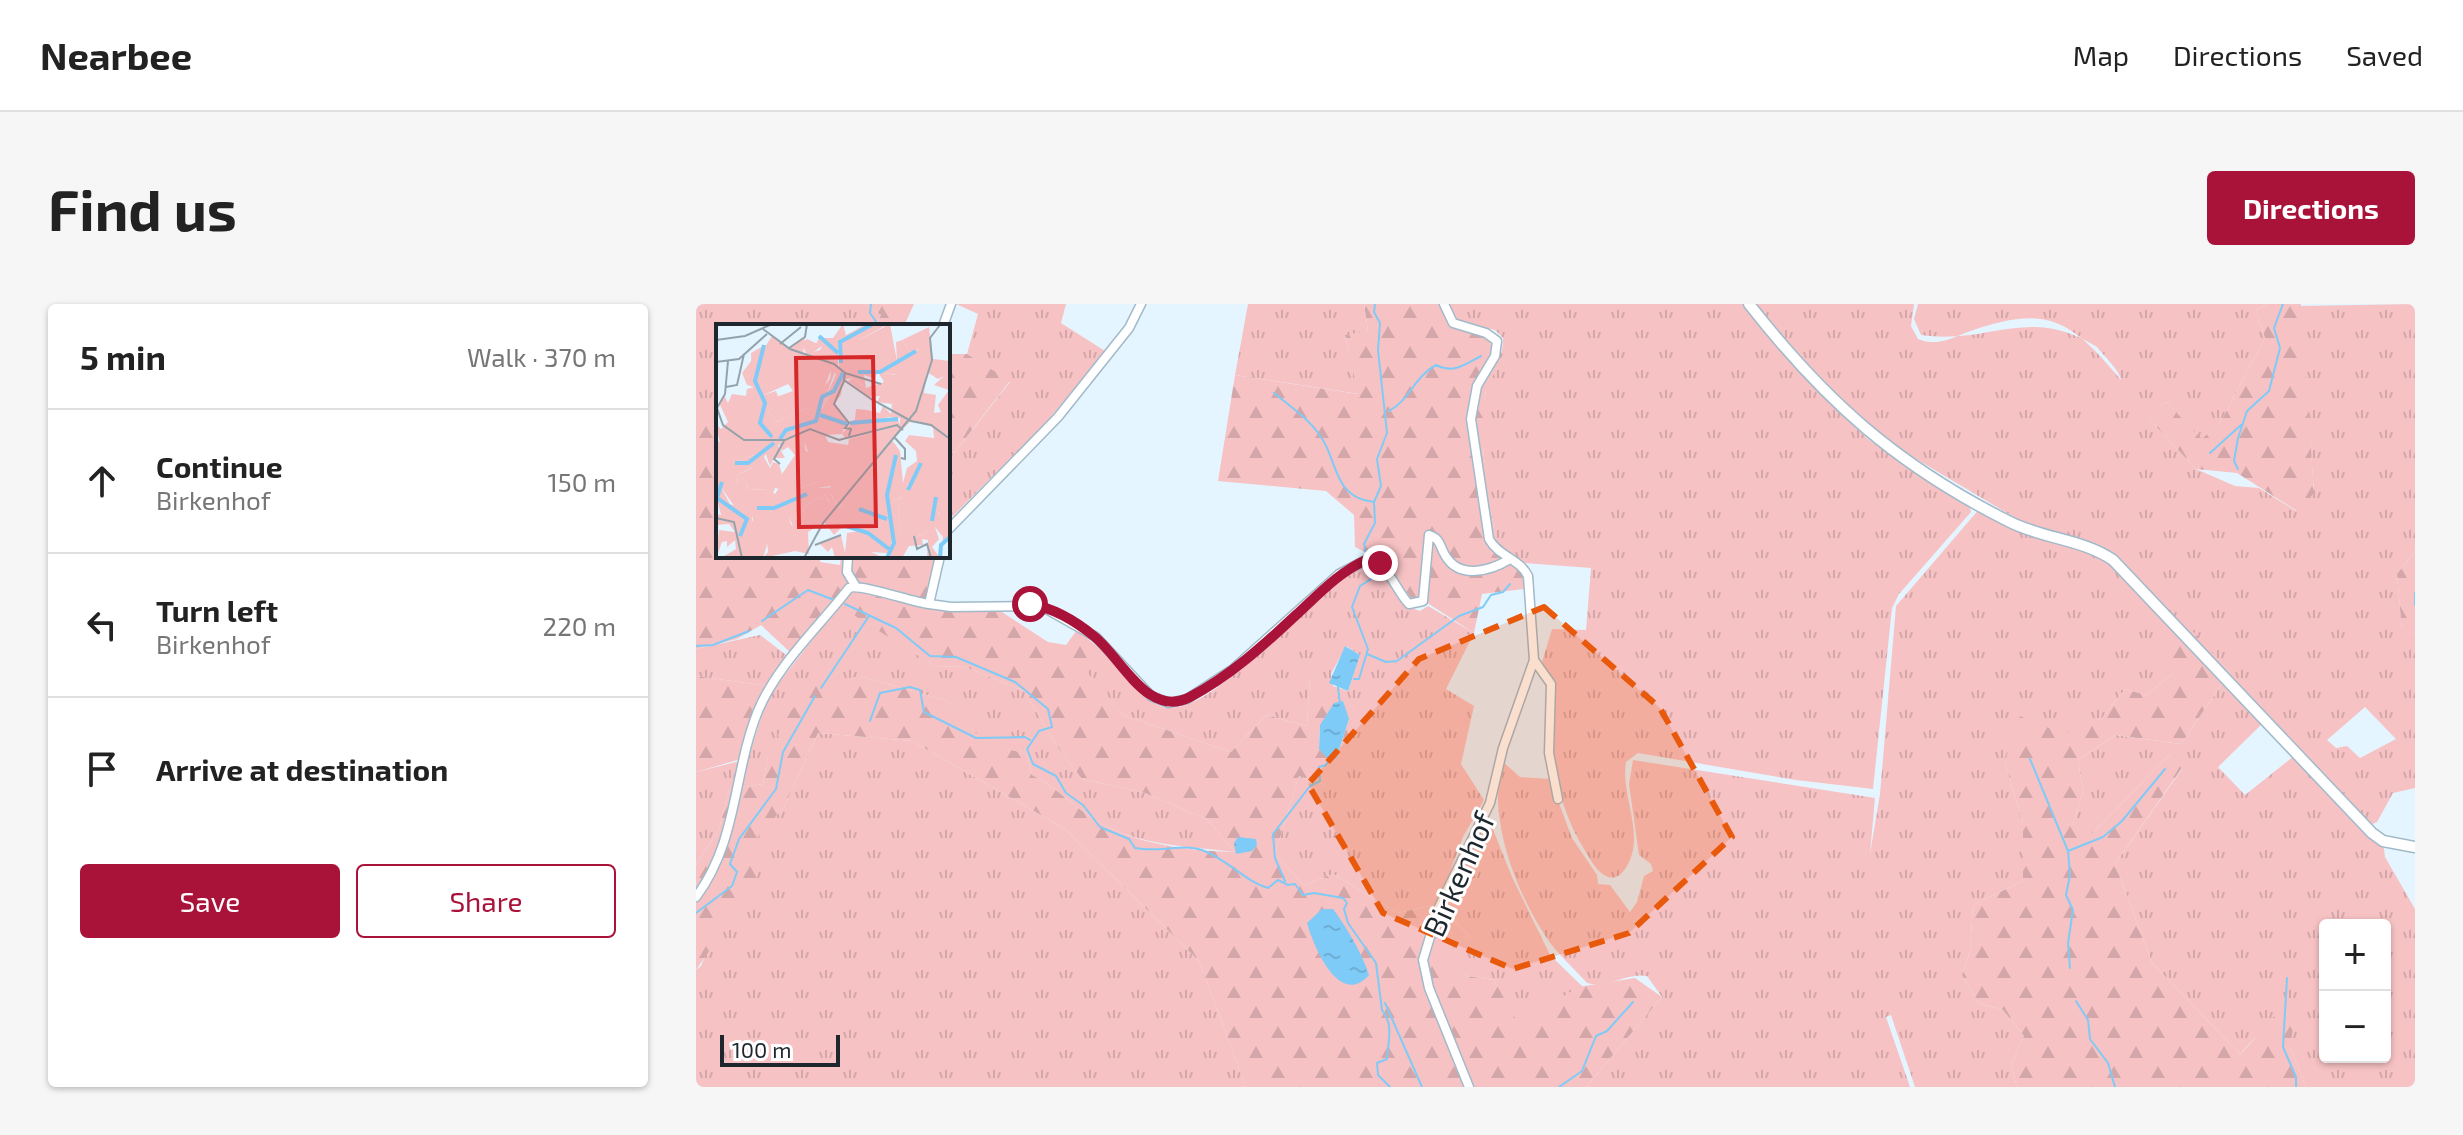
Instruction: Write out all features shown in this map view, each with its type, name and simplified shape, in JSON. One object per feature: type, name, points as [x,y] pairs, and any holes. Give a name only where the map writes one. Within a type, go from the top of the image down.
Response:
[{"type":"street","points":[[944,324],[951,304]]},
{"type":"street","points":[[950,528],[1058,417],[1129,328],[1141,304]]},
{"type":"street","name":"Birkenhof","points":[[1444,304],[1453,323],[1486,333],[1497,341],[1495,356],[1477,386],[1471,419],[1489,539],[1493,547],[1524,568],[1528,576],[1534,660],[1503,748],[1490,803],[1439,907],[1423,960],[1429,988],[1469,1087]]},
{"type":"street","points":[[1749,304],[1821,390],[1893,452],[2014,524],[2087,546],[2113,560],[2383,841],[2415,847]]},
{"type":"street","points":[[848,558],[847,572],[855,585],[898,599],[972,607],[1030,604],[1056,613],[1096,637],[1151,696],[1169,703],[1187,699],[1233,669],[1345,569],[1368,559],[1380,563],[1409,604],[1416,604],[1423,601],[1429,535],[1438,539],[1451,562],[1466,571],[1490,570],[1510,559]]},
{"type":"street","points":[[929,604],[940,558]]},
{"type":"street","points":[[696,897],[708,881],[728,834],[751,734],[765,695],[855,585]]},
{"type":"street","name":"Birkenhof","points":[[1534,660],[1551,684],[1549,753],[1558,799]]},
{"type":"highlighted area","points":[[1544,607],[1660,708],[1732,837],[1629,933],[1513,969],[1383,913],[1308,784],[1419,659]]},
{"type":"green space","points":[[696,304],[865,304],[881,315],[876,324],[716,324],[716,419],[696,419]]},
{"type":"green space","points":[[865,304],[914,304],[905,324],[876,324],[881,315]]},
{"type":"green space","points":[[956,304],[1066,304],[1061,323],[1105,351],[1045,424],[950,519],[950,458],[1010,382],[967,354],[978,314]]},
{"type":"green space","points":[[1248,304],[1364,304],[1368,331],[1345,336],[1359,394],[1235,375]]},
{"type":"green space","points":[[1364,304],[1444,304],[1453,323],[1486,333],[1492,347],[1503,354],[1485,393],[1483,450],[1496,544],[1523,563],[1524,589],[1482,594],[1474,633],[1418,597],[1411,598],[1383,561],[1355,547],[1354,515],[1326,491],[1218,481],[1235,375],[1358,394],[1345,335],[1368,331]]},
{"type":"green space","points":[[1449,304],[1745,304],[1830,404],[1869,440],[1970,507],[1971,512],[1899,594],[1892,608],[1873,789],[1796,780],[1638,753],[1626,762],[1625,773],[1634,832],[1631,858],[1624,871],[1613,878],[1597,869],[1576,835],[1560,793],[1552,732],[1555,696],[1542,662],[1552,629],[1586,630],[1591,568],[1523,563],[1496,544],[1482,433],[1487,388],[1501,353],[1503,338],[1495,330],[1456,320]]},
{"type":"green space","points":[[1755,304],[1914,304],[1911,326],[1918,339],[1936,342],[1958,336],[1921,335],[1914,319],[1918,304],[2268,304],[2256,310],[2265,338],[2221,421],[2202,440],[2166,402],[2149,419],[2196,469],[2235,486],[2259,488],[2296,511],[2314,492],[2300,306],[2415,304],[2415,551],[2397,574],[2402,630],[2415,634],[2415,788],[2393,793],[2377,822],[2370,825],[2228,675],[2230,672],[2190,629],[2174,673],[2146,695],[2125,689],[2102,718],[2005,763],[2023,823],[2023,881],[1973,905],[1970,952],[1962,975],[1978,1003],[2003,1010],[2024,1036],[2011,1064],[2017,1087],[1915,1087],[1891,1015],[1886,1017],[1910,1087],[1586,1087],[1662,997],[1647,976],[1632,976],[1603,984],[1587,983],[1546,937],[1514,875],[1501,828],[1498,782],[1502,761],[1520,777],[1550,779],[1572,838],[1597,875],[1598,884],[1610,885],[1630,912],[1637,902],[1644,876],[1653,871],[1651,864],[1639,855],[1629,784],[1633,760],[1875,798],[1870,854],[1880,794],[1896,606],[1981,507],[2017,519],[1886,441],[1816,379]],"holes":[[[2082,339],[2097,347],[2115,368],[2121,380]],[[2365,707],[2396,739],[2360,758],[2347,746],[2336,748],[2327,740]]]},
{"type":"green space","points":[[2268,304],[2301,304],[2314,493],[2297,511],[2237,473],[2196,469],[2148,418],[2166,402],[2202,439],[2221,421],[2265,338],[2256,310]]},
{"type":"green space","points":[[950,354],[967,354],[1010,381],[950,458]]},
{"type":"green space","points":[[696,419],[716,419],[716,558],[821,558],[820,562],[840,565],[841,558],[934,558],[927,609],[1002,612],[1048,642],[1066,645],[1077,630],[1104,652],[1084,669],[1123,715],[1231,752],[1266,715],[1307,726],[1310,677],[1356,710],[1348,757],[1325,785],[1299,776],[1275,854],[1304,885],[1333,874],[1398,913],[1438,904],[1469,936],[1442,957],[1467,976],[1494,980],[1519,1025],[1578,987],[1635,978],[1662,997],[1586,1087],[1246,1087],[1199,961],[1065,829],[912,741],[818,733],[784,807],[750,846],[757,881],[696,970],[696,865],[719,829],[729,790],[763,784],[768,756],[788,714],[814,685],[860,676],[947,701],[985,743],[1027,754],[1032,775],[1112,829],[1163,845],[1234,852],[1208,820],[1145,793],[1082,779],[1058,748],[1024,691],[963,666],[936,667],[833,602],[792,654],[761,625],[737,639],[696,649]],"holes":[[[1349,719],[1336,759],[1319,749],[1320,725]]]},
{"type":"green space","points":[[2415,551],[2415,634],[2402,631],[2397,574]]},
{"type":"green space","points":[[1374,562],[1406,606],[1420,611],[1428,606],[1474,633],[1446,689],[1474,706],[1461,764],[1484,800],[1463,837],[1438,904],[1398,913],[1333,874],[1304,885],[1275,854],[1299,776],[1325,785],[1356,710],[1310,678],[1307,726],[1266,715],[1231,752],[1123,715],[1083,669],[1104,652],[1151,701],[1169,708],[1191,703],[1242,667],[1324,593],[1350,574]],"holes":[[[1346,646],[1360,655],[1348,691],[1333,686],[1331,674]]]},
{"type":"green space","points":[[840,605],[936,667],[963,666],[1024,691],[1058,748],[1082,779],[1145,793],[1208,820],[1234,852],[1164,844],[1113,829],[1032,775],[1027,754],[985,744],[947,701],[860,676],[768,756],[763,784],[729,790],[719,829],[696,865],[696,772],[748,759],[768,696]]},
{"type":"green space","points":[[2190,628],[2230,672],[2181,744],[2116,735],[2078,760],[2083,792],[2073,824],[2093,833],[2169,755],[2182,768],[2115,864],[2152,963],[2240,1054],[2273,1017],[2297,1003],[2290,1047],[2306,1087],[2017,1087],[2011,1064],[2024,1036],[2003,1010],[1978,1003],[1962,975],[1970,952],[1973,905],[2023,881],[2023,823],[2005,763],[2017,715],[2064,734],[2102,718],[2125,689],[2146,695],[2174,673],[2156,656]]},
{"type":"green space","points":[[760,635],[789,657],[767,686],[696,676],[696,649]]},
{"type":"green space","points":[[696,676],[767,686],[751,720],[741,759],[696,772]]},
{"type":"green space","points":[[2224,681],[2262,724],[2218,767],[2245,795],[2294,756],[2383,841],[2385,857],[2415,909],[2415,1087],[2306,1087],[2290,1047],[2263,1029],[2240,1054],[2152,963],[2115,864],[2182,769],[2169,755],[2092,834],[2073,824],[2083,792],[2078,760],[2116,735],[2181,744]]},
{"type":"green space","points":[[818,733],[912,741],[1065,829],[1199,961],[1246,1087],[696,1087],[696,970],[701,966],[749,846],[784,807]]},
{"type":"green space","points":[[1485,822],[1490,822],[1512,877],[1550,955],[1583,987],[1519,1026],[1494,980],[1467,976],[1441,957],[1469,936],[1443,909]]},
{"type":"water","points":[[1345,646],[1360,655],[1348,691],[1329,683]]},
{"type":"water","points":[[1343,701],[1349,719],[1336,759],[1326,757],[1319,749],[1320,725],[1334,703]]},
{"type":"water","points":[[1238,837],[1256,839],[1257,845],[1252,851],[1236,854],[1234,843]]},
{"type":"water","points":[[1322,909],[1333,909],[1363,959],[1369,975],[1358,983],[1348,984],[1338,979],[1321,958],[1307,923]]},
{"type":"waterway","points":[[871,304],[870,313],[878,324]]},
{"type":"waterway","points":[[1367,555],[1364,544],[1375,523],[1374,502],[1381,486],[1377,459],[1387,433],[1378,350],[1380,323],[1374,312],[1375,304]]},
{"type":"waterway","points":[[2238,469],[2234,461],[2247,411],[2269,391],[2280,348],[2274,328],[2283,304]]},
{"type":"waterway","points":[[1389,411],[1436,365],[1454,368],[1481,356]]},
{"type":"waterway","points":[[1274,393],[1316,430],[1338,477],[1351,494],[1374,502]]},
{"type":"waterway","points":[[2210,453],[2241,425]]},
{"type":"waterway","points":[[1354,679],[1359,679],[1368,649],[1352,607],[1360,586],[1371,579],[1373,570],[1368,565]]},
{"type":"waterway","points":[[1367,654],[1386,662],[1397,661],[1459,616],[1483,607],[1491,595],[1503,592],[1510,584]]},
{"type":"waterway","points":[[762,621],[808,590],[834,600]]},
{"type":"waterway","points":[[2415,593],[2415,605]]},
{"type":"waterway","points":[[845,604],[896,628],[930,656],[956,657],[1015,682],[1048,709],[1052,727],[1039,731],[1027,749],[1033,764],[1056,776],[1066,793],[1083,805],[1100,827],[1129,839],[1135,848],[1195,848],[1212,854],[1251,881],[1268,888],[1278,880],[1288,885],[1295,884],[1303,895],[1314,893],[1343,898],[1347,903],[1344,909],[1348,923],[1376,963],[1382,1010],[1388,1021],[1389,1033],[1387,1059],[1377,1063],[1378,1075],[1390,1087]]},
{"type":"waterway","points":[[821,688],[869,616]]},
{"type":"waterway","points":[[696,646],[713,645],[749,631]]},
{"type":"waterway","points":[[870,721],[880,693],[910,687],[920,690],[924,712],[976,738],[1025,737],[1030,740]]},
{"type":"waterway","points":[[1338,687],[1340,704]]},
{"type":"waterway","points":[[696,913],[732,886],[737,872],[730,864],[739,839],[776,789],[783,752],[815,696]]},
{"type":"waterway","points":[[1337,750],[1344,730]]},
{"type":"waterway","points":[[1285,881],[1275,858],[1273,834],[1310,786],[1320,781],[1319,767],[1326,765],[1330,757]]},
{"type":"waterway","points":[[2030,759],[2068,851],[2070,875],[2066,895],[2073,910],[2068,943],[2070,968]]},
{"type":"waterway","points":[[2068,851],[2103,837],[2122,821],[2165,769]]},
{"type":"waterway","points":[[2287,978],[2283,1047],[2296,1077],[2296,1087]]},
{"type":"waterway","points":[[2076,1001],[2088,1020],[2090,1039],[2108,1063],[2115,1087]]},
{"type":"waterway","points":[[1559,1087],[1582,1071],[1596,1036],[1607,1031],[1633,1002]]},
{"type":"waterway","points":[[1385,1003],[1422,1087]]},
{"type":"route","points":[[1030,604],[1041,606],[1096,637],[1151,696],[1169,703],[1187,699],[1251,656],[1345,569],[1368,559],[1380,563]]}]
